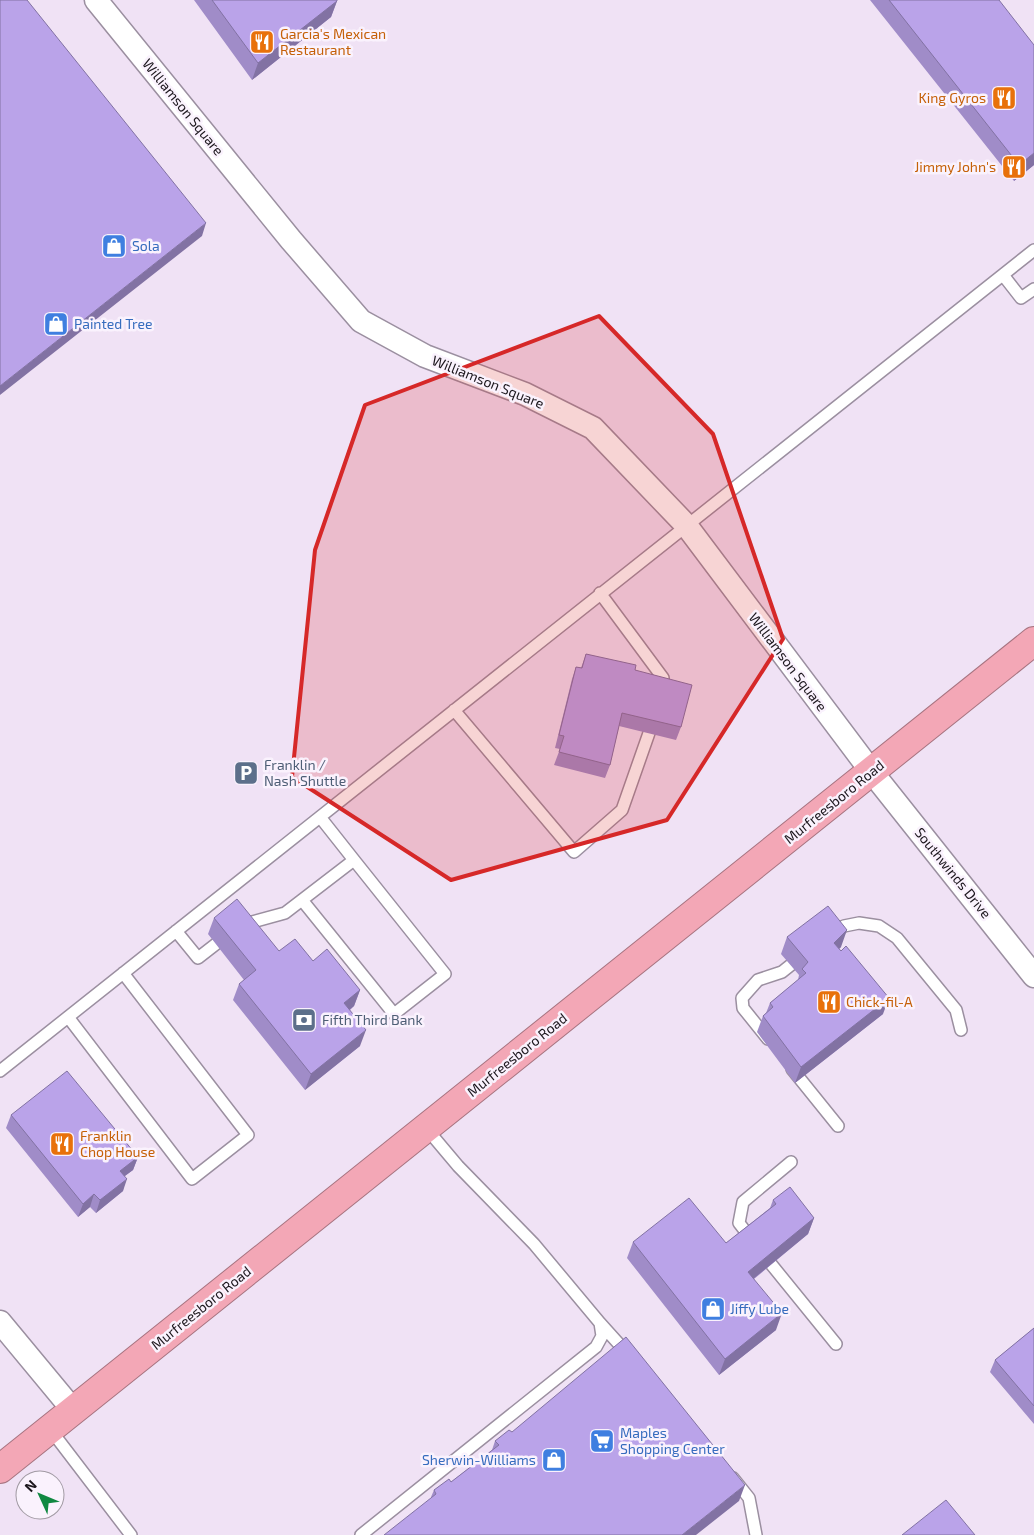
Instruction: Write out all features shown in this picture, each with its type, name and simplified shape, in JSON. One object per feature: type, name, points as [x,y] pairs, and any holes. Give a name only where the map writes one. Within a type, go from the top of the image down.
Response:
[{"type":"highway","name":"Murfreesboro Road","points":[[0,1469],[1034,641]]},
{"type":"street","name":"Williamson Square","points":[[96,0],[291,240],[362,321],[425,356],[525,394],[593,428],[686,526],[871,771]]},
{"type":"street","name":"Southwinds Drive","points":[[871,771],[1034,976]]},
{"type":"street","points":[[0,1322],[73,1410]]},
{"type":"lane","points":[[0,1071],[1034,250]]},
{"type":"lane","points":[[1003,275],[1021,298],[1034,289]]},
{"type":"lane","points":[[600,593],[663,678],[661,690]]},
{"type":"lane","points":[[454,710],[574,852],[622,810],[649,733]]},
{"type":"lane","points":[[302,900],[394,1014],[445,974],[320,817]]},
{"type":"lane","points":[[240,926],[285,913],[354,860]]},
{"type":"lane","points":[[831,934],[844,926],[859,923],[878,926],[896,938],[956,1010],[961,1030]]},
{"type":"lane","points":[[176,931],[198,958],[216,944]]},
{"type":"lane","points":[[792,964],[782,972],[758,980],[742,998],[743,1008],[838,1126]]},
{"type":"lane","points":[[68,1017],[192,1179],[248,1135],[123,973]]},
{"type":"lane","points":[[426,1128],[458,1166],[534,1244],[638,1365]]},
{"type":"lane","points":[[749,1236],[739,1223],[743,1202],[791,1162]]},
{"type":"lane","points":[[771,1264],[836,1344]]},
{"type":"lane","points":[[361,1535],[596,1347],[602,1336],[600,1323]]},
{"type":"lane","points":[[50,1429],[132,1535]]},
{"type":"lane","points":[[725,1468],[749,1498],[756,1535]]},
{"type":"highlighted area","points":[[599,316],[713,434],[783,639],[667,820],[451,880],[292,777],[315,550],[365,405]]},
{"type":"building","points":[[0,0],[27,0],[206,223],[0,386]]},
{"type":"building","name":"Garcia's Mexican Restaurant","points":[[212,0],[337,0],[337,1],[258,63]]},
{"type":"building","points":[[889,0],[999,0],[1034,45],[1034,153],[1019,165]]},
{"type":"building","points":[[586,654],[636,665],[635,670],[692,685],[681,727],[622,713],[610,765],[559,752],[564,736],[559,735],[576,667],[582,668]]},
{"type":"building","points":[[237,899],[279,951],[295,939],[313,961],[327,949],[360,990],[344,1003],[366,1030],[311,1074],[239,984],[256,970],[214,918]]},
{"type":"building","name":"Chick-fil-A","points":[[828,906],[847,930],[834,943],[841,951],[846,946],[889,998],[801,1067],[763,1016],[773,1007],[770,1003],[806,973],[802,969],[808,962],[787,937]]},
{"type":"building","points":[[67,1071],[138,1157],[120,1171],[127,1179],[100,1200],[94,1194],[83,1204],[11,1115]]},
{"type":"building","name":"Jiffy Lube","points":[[790,1187],[814,1218],[748,1272],[782,1313],[725,1359],[633,1242],[689,1198],[726,1243],[776,1204],[773,1200]]},
{"type":"building","points":[[1034,1328],[1034,1406],[995,1360]]},
{"type":"building","name":"Maples Shopping Center","points":[[626,1337],[745,1485],[682,1535],[384,1535],[436,1494],[434,1490],[449,1479],[451,1482],[499,1445],[495,1441],[509,1430],[512,1432]]},
{"type":"building","points":[[946,1500],[975,1535],[902,1535]]},
{"type":"place","name":"Garcia's Mexican Restaurant","points":[[262,42]]},
{"type":"place","name":"King Gyros","points":[[1004,98]]},
{"type":"place","name":"Jimmy John's","points":[[1014,167]]},
{"type":"place","name":"Sola","points":[[114,246]]},
{"type":"place","name":"Painted Tree","points":[[56,324]]},
{"type":"place","name":"Franklin / Nash Shuttle","points":[[246,773]]},
{"type":"place","name":"Chick-fil-A","points":[[829,1002]]},
{"type":"place","name":"Fifth Third Bank","points":[[304,1020]]},
{"type":"place","name":"Franklin Chop House","points":[[62,1144]]},
{"type":"place","name":"Jiffy Lube","points":[[713,1309]]},
{"type":"place","name":"Maples Shopping Center","points":[[602,1441]]},
{"type":"place","name":"Sherwin-Williams","points":[[554,1460]]}]
